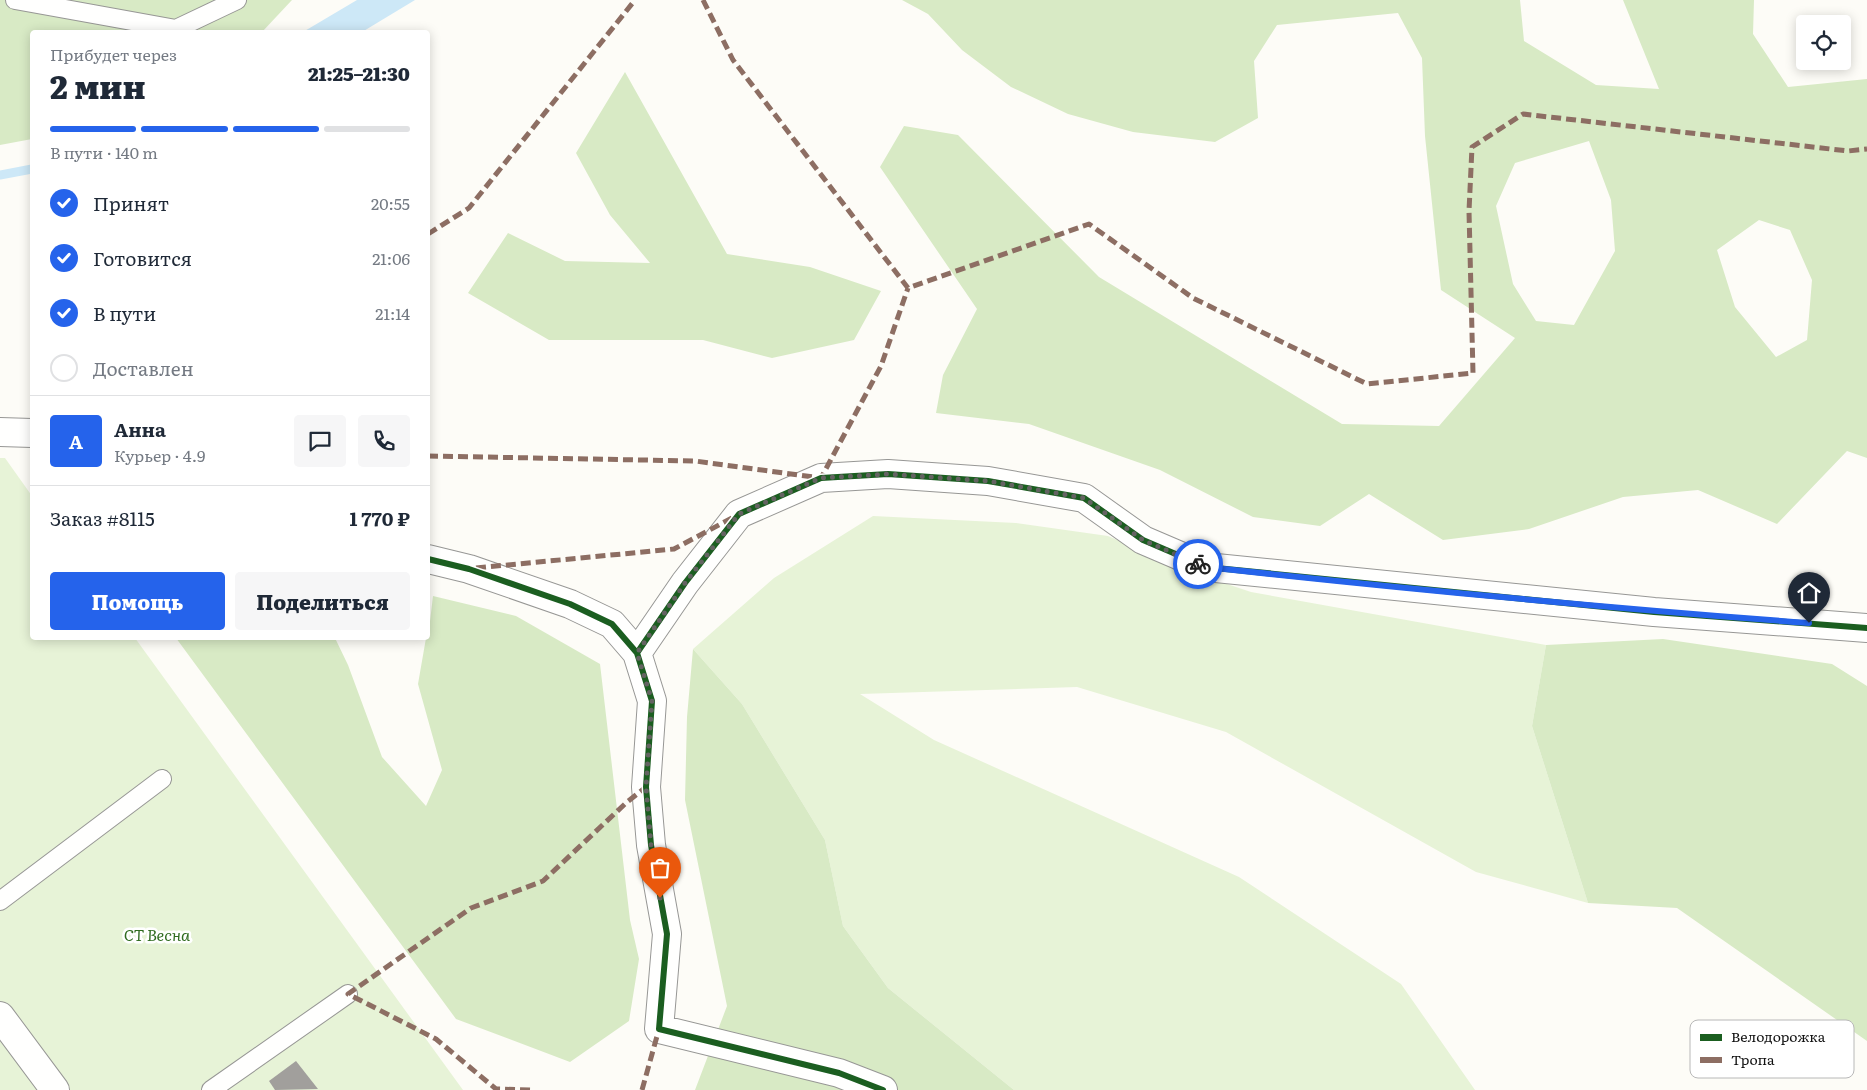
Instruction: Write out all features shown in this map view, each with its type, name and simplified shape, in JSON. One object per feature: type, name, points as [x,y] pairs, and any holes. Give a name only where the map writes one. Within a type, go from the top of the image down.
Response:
[{"type":"street","points":[[0,432],[30,433]]},
{"type":"street","points":[[637,653],[685,583],[739,514],[821,478],[888,474],[988,481],[1084,498],[1143,540],[1206,567],[1654,612],[1867,628]]},
{"type":"street","points":[[430,559],[469,569],[570,604],[612,624],[637,653],[652,701],[646,787],[651,845],[667,934],[659,1029],[839,1073],[883,1090]]},
{"type":"street","points":[[0,1016],[55,1090]]},
{"type":"lane","points":[[15,0],[176,29],[237,0]]},
{"type":"lane","points":[[0,901],[162,779]]},
{"type":"lane","points":[[211,1090],[348,994]]},
{"type":"green space","points":[[0,0],[292,0],[264,30],[30,30],[30,139],[0,145]]},
{"type":"green space","points":[[902,0],[1520,0],[1524,41],[1596,85],[1659,89],[1623,0],[1754,0],[1753,34],[1788,87],[1867,79],[1867,458],[1847,451],[1777,524],[1698,490],[1623,497],[1529,529],[1443,540],[1369,494],[1320,526],[1253,517],[1160,470],[1029,424],[936,413],[943,375],[977,309],[880,167],[904,126],[958,135],[1099,277],[1342,424],[1439,426],[1515,338],[1441,290],[1425,136],[1422,58],[1398,13],[1277,25],[1254,61],[1258,118],[1215,142],[1133,132],[1068,114],[1011,87],[962,50],[928,14]],"holes":[[[1589,141],[1611,200],[1615,251],[1574,325],[1536,321],[1513,284],[1496,206],[1515,163]],[[1759,220],[1790,230],[1812,280],[1807,340],[1776,357],[1735,307],[1717,250]]]},
{"type":"green space","points":[[625,72],[727,254],[810,267],[881,291],[854,340],[772,358],[703,340],[549,340],[468,293],[508,233],[565,261],[650,263],[610,215],[576,153]]},
{"type":"green space","name":"СТ Весна","points":[[0,458],[5,458],[30,493],[30,640],[136,640],[463,1090],[0,1090]]},
{"type":"green space","points":[[873,516],[1016,523],[1108,536],[1203,576],[1251,592],[1546,645],[1532,726],[1588,903],[1476,872],[1226,732],[1077,687],[860,694],[934,740],[1239,877],[1401,984],[1475,1090],[1014,1090],[888,988],[843,926],[825,840],[742,704],[693,649],[774,578]]},
{"type":"green space","points":[[433,596],[516,616],[600,664],[630,920],[639,959],[629,1021],[570,1062],[456,1019],[177,640],[336,640],[348,665],[382,757],[426,806],[442,770],[418,684],[426,640],[430,640]]},
{"type":"green space","points":[[1663,639],[1832,664],[1867,686],[1867,1041],[1854,1032],[1854,1020],[1837,1020],[1677,908],[1588,903],[1532,726],[1546,645]]},
{"type":"green space","points":[[693,649],[742,704],[825,840],[843,926],[888,988],[1014,1090],[695,1090],[727,1006],[685,800],[687,717]]},
{"type":"water","points":[[357,0],[415,0],[365,30],[306,30]]},
{"type":"building","points":[[296,1061],[318,1089],[275,1090],[269,1081]]},
{"type":"waterway","points":[[0,175],[30,169]]},
{"type":"marked path","points":[[430,233],[469,208],[635,0]]},
{"type":"marked path","points":[[703,0],[733,60],[908,288],[1089,224],[1193,298],[1367,384],[1473,373],[1469,211],[1472,147],[1523,114],[1848,151],[1867,149]]},
{"type":"marked path","points":[[430,456],[695,461],[821,478],[881,366],[908,288]]},
{"type":"marked path","points":[[476,568],[674,549],[732,518]]},
{"type":"marked path","points":[[530,1090],[496,1089],[436,1039],[348,994],[471,908],[543,881],[627,802],[646,787]]},
{"type":"marked path","points":[[642,1090],[659,1029]]},
{"type":"cycle path","points":[[637,653],[685,583],[739,514],[821,478],[888,474],[988,481],[1084,498],[1143,540],[1206,567],[1654,612],[1867,628]]},
{"type":"cycle path","points":[[430,559],[469,569],[570,604],[612,624],[637,653],[652,701],[646,787],[651,845],[667,934],[659,1029],[839,1073],[883,1090]]},
{"type":"way so far","points":[[660,898],[651,845],[646,787],[652,701],[637,653],[685,583],[739,514],[821,478],[888,474],[988,481],[1084,498],[1143,540],[1198,564]]},
{"type":"route","points":[[1198,564],[1206,567],[1286,576],[1654,612],[1809,623]]}]
